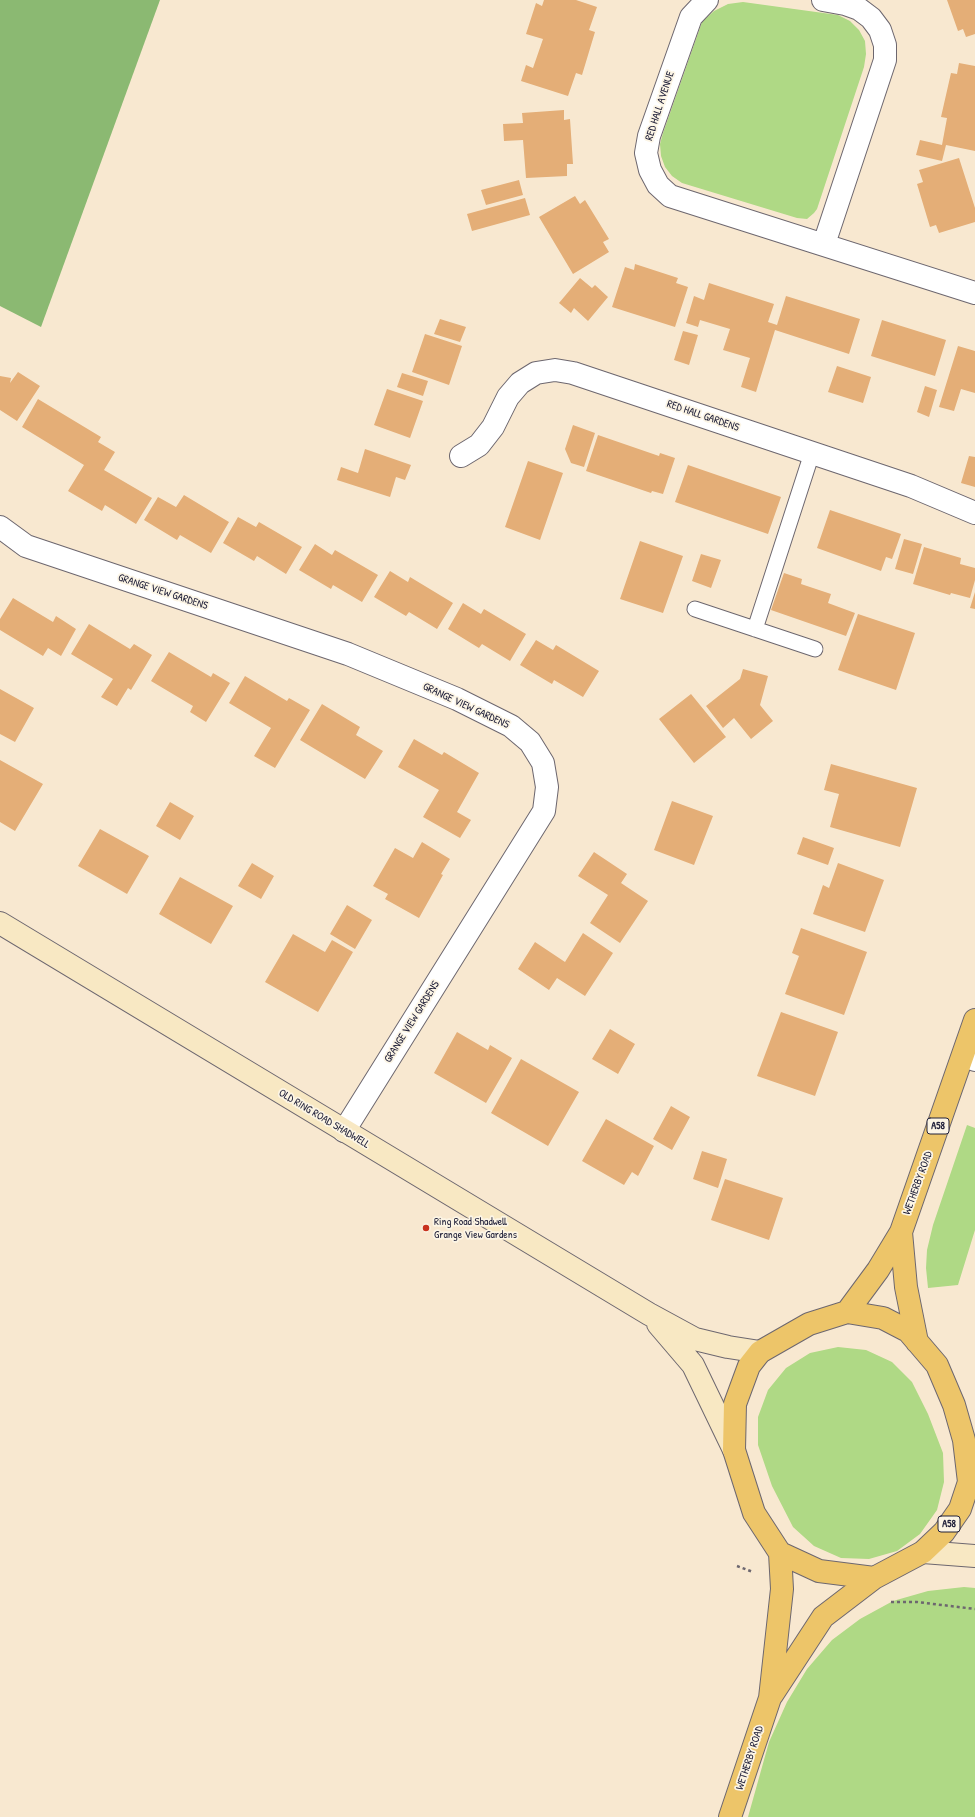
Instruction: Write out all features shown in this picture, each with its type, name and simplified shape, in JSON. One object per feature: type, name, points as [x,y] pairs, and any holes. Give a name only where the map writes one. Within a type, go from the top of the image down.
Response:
[{"type":"main road","name":"OLD RING ROAD SHADWELL","points":[[0,924],[649,1314],[695,1339],[728,1347],[760,1352]]},
{"type":"main road","name":"WETHERBY ROAD","points":[[900,1232],[969,1058],[975,1020]]},
{"type":"main road","name":"A58","points":[[847,1312],[878,1270],[900,1232]]},
{"type":"main road","name":"A58","points":[[900,1232],[906,1287],[917,1342]]},
{"type":"main road","name":"A58","points":[[847,1312],[883,1318],[908,1331],[937,1365],[954,1405],[964,1440],[972,1489],[944,1532],[922,1552],[874,1578],[823,1617],[770,1698],[782,1589],[780,1553],[754,1512],[734,1450],[735,1404],[749,1366],[760,1352],[809,1324],[847,1312]]},
{"type":"main road","name":"OLD RING ROAD SHADWELL","points":[[649,1314],[693,1365],[734,1450]]},
{"type":"main road","points":[[922,1552],[975,1556]]},
{"type":"main road","points":[[780,1553],[819,1571],[874,1578]]},
{"type":"main road","name":"WETHERBY ROAD","points":[[730,1817],[770,1698]]},
{"type":"street","name":"RED HALL AVENUE","points":[[707,0],[691,16],[649,136],[646,153],[650,170],[658,185],[670,196],[975,293]]},
{"type":"street","points":[[823,0],[859,8],[871,18],[880,30],[885,45],[885,60],[824,244]]},
{"type":"street","name":"RED HALL GARDENS","points":[[461,456],[479,445],[493,427],[508,396],[520,383],[536,373],[555,370],[573,373],[911,486],[975,513]]},
{"type":"street","name":"GRANGE VIEW GARDENS","points":[[0,527],[26,546],[348,654],[457,699],[511,726],[530,742],[543,763],[547,787],[544,811],[344,1131]]},
{"type":"lane","points":[[755,629],[812,453]]},
{"type":"lane","points":[[695,609],[815,649]]},
{"type":"green space","points":[[0,0],[160,0],[41,327],[0,306]]},
{"type":"green space","points":[[743,2],[838,15],[850,21],[859,30],[865,41],[866,54],[864,67],[817,209],[807,219],[797,218],[682,183],[672,176],[665,167],[661,156],[660,144],[663,133],[702,22],[714,11],[728,4]]},
{"type":"green space","points":[[967,1125],[975,1128],[975,1230],[958,1285],[928,1288],[926,1268],[927,1250],[933,1225]]},
{"type":"green space","points":[[838,1347],[866,1350],[892,1362],[912,1382],[928,1414],[943,1453],[944,1482],[937,1510],[920,1534],[897,1551],[869,1559],[841,1558],[814,1546],[793,1527],[772,1486],[758,1445],[758,1417],[768,1390],[786,1368],[810,1353]]},
{"type":"green space","points":[[964,1587],[975,1588],[975,1817],[748,1817],[769,1742],[787,1702],[807,1669],[832,1640],[860,1619],[893,1601],[928,1591]]},
{"type":"building","points":[[544,0],[576,0],[597,7],[589,30],[595,32],[582,75],[576,73],[568,96],[521,81],[526,65],[533,68],[543,39],[526,34],[536,3],[542,6]]},
{"type":"building","points":[[947,0],[975,0],[975,34],[966,37],[963,29],[958,31]]},
{"type":"building","points":[[959,63],[975,66],[975,151],[946,145],[942,161],[916,155],[920,140],[942,145],[947,118],[941,117],[951,73],[957,74]]},
{"type":"building","points":[[564,110],[564,120],[570,119],[573,164],[567,164],[567,176],[526,178],[523,140],[504,141],[503,124],[523,123],[522,113]]},
{"type":"building","points":[[959,158],[975,208],[975,222],[939,233],[936,225],[930,227],[917,184],[923,182],[919,170]]},
{"type":"building","points":[[519,180],[523,195],[486,205],[481,190]]},
{"type":"building","points":[[575,196],[580,204],[585,200],[609,239],[603,242],[609,252],[573,274],[539,217]]},
{"type":"building","points":[[525,198],[530,215],[472,231],[467,214]]},
{"type":"building","points":[[635,264],[678,278],[676,283],[688,287],[675,327],[612,307],[625,267],[634,270]]},
{"type":"building","points":[[580,278],[592,288],[595,285],[608,297],[588,321],[574,308],[571,313],[559,303]]},
{"type":"building","points":[[709,283],[774,304],[768,322],[777,325],[786,296],[860,319],[849,354],[775,330],[756,392],[741,387],[750,358],[723,350],[730,329],[700,320],[698,327],[686,323],[694,296],[704,300]]},
{"type":"building","points":[[440,319],[466,327],[460,342],[434,334]]},
{"type":"building","points":[[882,320],[946,340],[935,376],[871,356]]},
{"type":"building","points":[[683,331],[698,335],[689,365],[674,360]]},
{"type":"building","points":[[425,334],[462,346],[449,385],[412,372]]},
{"type":"building","points":[[958,346],[975,351],[975,393],[961,389],[954,411],[939,407]]},
{"type":"building","points":[[837,366],[871,377],[863,403],[828,392]]},
{"type":"building","points":[[18,372],[40,386],[17,421],[0,410],[0,376],[11,378],[10,383]]},
{"type":"building","points":[[402,373],[428,381],[423,396],[397,387]]},
{"type":"building","points":[[925,386],[937,390],[929,417],[917,412]]},
{"type":"building","points":[[387,389],[423,401],[410,438],[374,425]]},
{"type":"building","points":[[38,399],[101,437],[98,442],[115,452],[104,470],[152,498],[136,524],[105,505],[102,511],[68,491],[84,465],[22,427]]},
{"type":"building","points":[[573,425],[595,433],[584,467],[571,463],[565,449]]},
{"type":"building","points":[[598,435],[659,456],[660,453],[675,458],[663,494],[652,491],[651,493],[586,471]]},
{"type":"building","points":[[365,449],[411,465],[405,480],[396,477],[390,497],[337,480],[341,467],[358,473]]},
{"type":"building","points":[[969,456],[975,457],[975,487],[961,483]]},
{"type":"building","points":[[528,461],[563,473],[540,540],[505,527]]},
{"type":"building","points":[[688,465],[781,497],[768,534],[675,502]]},
{"type":"building","points":[[184,495],[229,522],[211,553],[180,535],[177,540],[144,520],[158,497],[176,507]]},
{"type":"building","points":[[830,510],[901,534],[892,559],[886,557],[881,571],[817,548]]},
{"type":"building","points":[[238,517],[256,527],[259,522],[302,547],[286,574],[257,556],[254,561],[223,543]]},
{"type":"building","points":[[904,539],[922,544],[913,574],[895,569]]},
{"type":"building","points":[[640,541],[683,556],[663,613],[620,599]]},
{"type":"building","points":[[315,544],[332,555],[335,550],[378,575],[362,602],[333,585],[331,589],[299,570]]},
{"type":"building","points":[[924,547],[961,558],[960,564],[975,568],[975,580],[970,598],[951,593],[950,595],[913,584]]},
{"type":"building","points":[[701,554],[721,560],[711,588],[692,581]]},
{"type":"building","points":[[390,571],[408,582],[410,577],[453,603],[437,629],[409,612],[406,616],[374,597]]},
{"type":"building","points":[[784,573],[802,579],[801,584],[831,594],[828,603],[855,613],[846,636],[771,610]]},
{"type":"building","points":[[975,592],[975,609],[970,608]]},
{"type":"building","points":[[13,598],[53,622],[56,616],[76,629],[61,656],[48,648],[43,656],[0,630],[0,619]]},
{"type":"building","points":[[463,603],[481,614],[484,609],[526,634],[510,661],[482,644],[479,648],[448,629]]},
{"type":"building","points":[[858,614],[915,633],[896,690],[838,670]]},
{"type":"building","points":[[89,624],[130,649],[134,644],[152,655],[131,690],[128,688],[117,706],[101,697],[113,679],[71,654]]},
{"type":"building","points":[[536,640],[553,650],[556,645],[599,671],[583,697],[554,680],[552,684],[520,665]]},
{"type":"building","points":[[169,652],[211,677],[213,673],[230,683],[206,722],[190,712],[193,706],[151,681]]},
{"type":"building","points":[[743,669],[768,676],[760,705],[773,721],[751,739],[734,718],[723,728],[706,706],[740,679]]},
{"type":"building","points":[[245,676],[287,701],[289,698],[310,710],[275,768],[254,756],[271,728],[229,703]]},
{"type":"building","points":[[0,689],[34,708],[15,742],[0,734]]},
{"type":"building","points":[[691,694],[726,737],[694,763],[659,719]]},
{"type":"building","points":[[322,704],[360,727],[356,735],[383,751],[365,779],[300,740]]},
{"type":"building","points":[[414,739],[442,755],[444,752],[479,773],[457,812],[471,820],[460,838],[423,817],[439,790],[398,767]]},
{"type":"building","points":[[0,760],[43,784],[15,831],[0,822]]},
{"type":"building","points":[[831,764],[917,788],[900,847],[830,827],[839,794],[824,790]]},
{"type":"building","points":[[672,801],[713,816],[694,865],[654,850]]},
{"type":"building","points":[[170,802],[194,816],[180,840],[156,826]]},
{"type":"building","points":[[100,829],[149,856],[127,894],[78,866]]},
{"type":"building","points":[[803,837],[834,848],[828,865],[797,854]]},
{"type":"building","points":[[422,842],[450,859],[441,874],[443,875],[419,918],[385,899],[388,894],[373,886],[395,848],[413,858]]},
{"type":"building","points":[[594,852],[627,874],[621,883],[648,901],[620,943],[590,923],[608,895],[578,876]]},
{"type":"building","points":[[252,863],[274,876],[261,899],[238,886]]},
{"type":"building","points":[[838,863],[884,880],[865,932],[813,914],[823,885],[829,888]]},
{"type":"building","points":[[180,877],[233,906],[211,944],[159,914]]},
{"type":"building","points":[[347,905],[372,920],[355,949],[330,934]]},
{"type":"building","points":[[801,928],[867,952],[844,1015],[785,994],[799,956],[792,953]]},
{"type":"building","points":[[583,933],[613,953],[585,996],[557,978],[549,990],[518,969],[535,942],[565,962]]},
{"type":"building","points":[[293,934],[325,952],[332,940],[353,952],[318,1012],[265,982]]},
{"type":"building","points":[[781,1012],[838,1032],[815,1096],[757,1076]]},
{"type":"building","points":[[610,1029],[635,1044],[618,1074],[592,1059]]},
{"type":"building","points":[[457,1032],[488,1050],[490,1045],[512,1058],[486,1103],[434,1073]]},
{"type":"building","points":[[521,1059],[579,1092],[548,1146],[491,1113]]},
{"type":"building","points":[[671,1106],[690,1117],[672,1150],[653,1139]]},
{"type":"building","points":[[606,1119],[654,1146],[638,1176],[632,1172],[624,1185],[582,1161]]},
{"type":"building","points":[[702,1151],[727,1159],[718,1188],[693,1179]]},
{"type":"building","points":[[725,1179],[783,1198],[769,1240],[711,1220]]},
{"type":"place","name":"Ring Road Shadwell Grange View Gardens","points":[[426,1228]]}]
